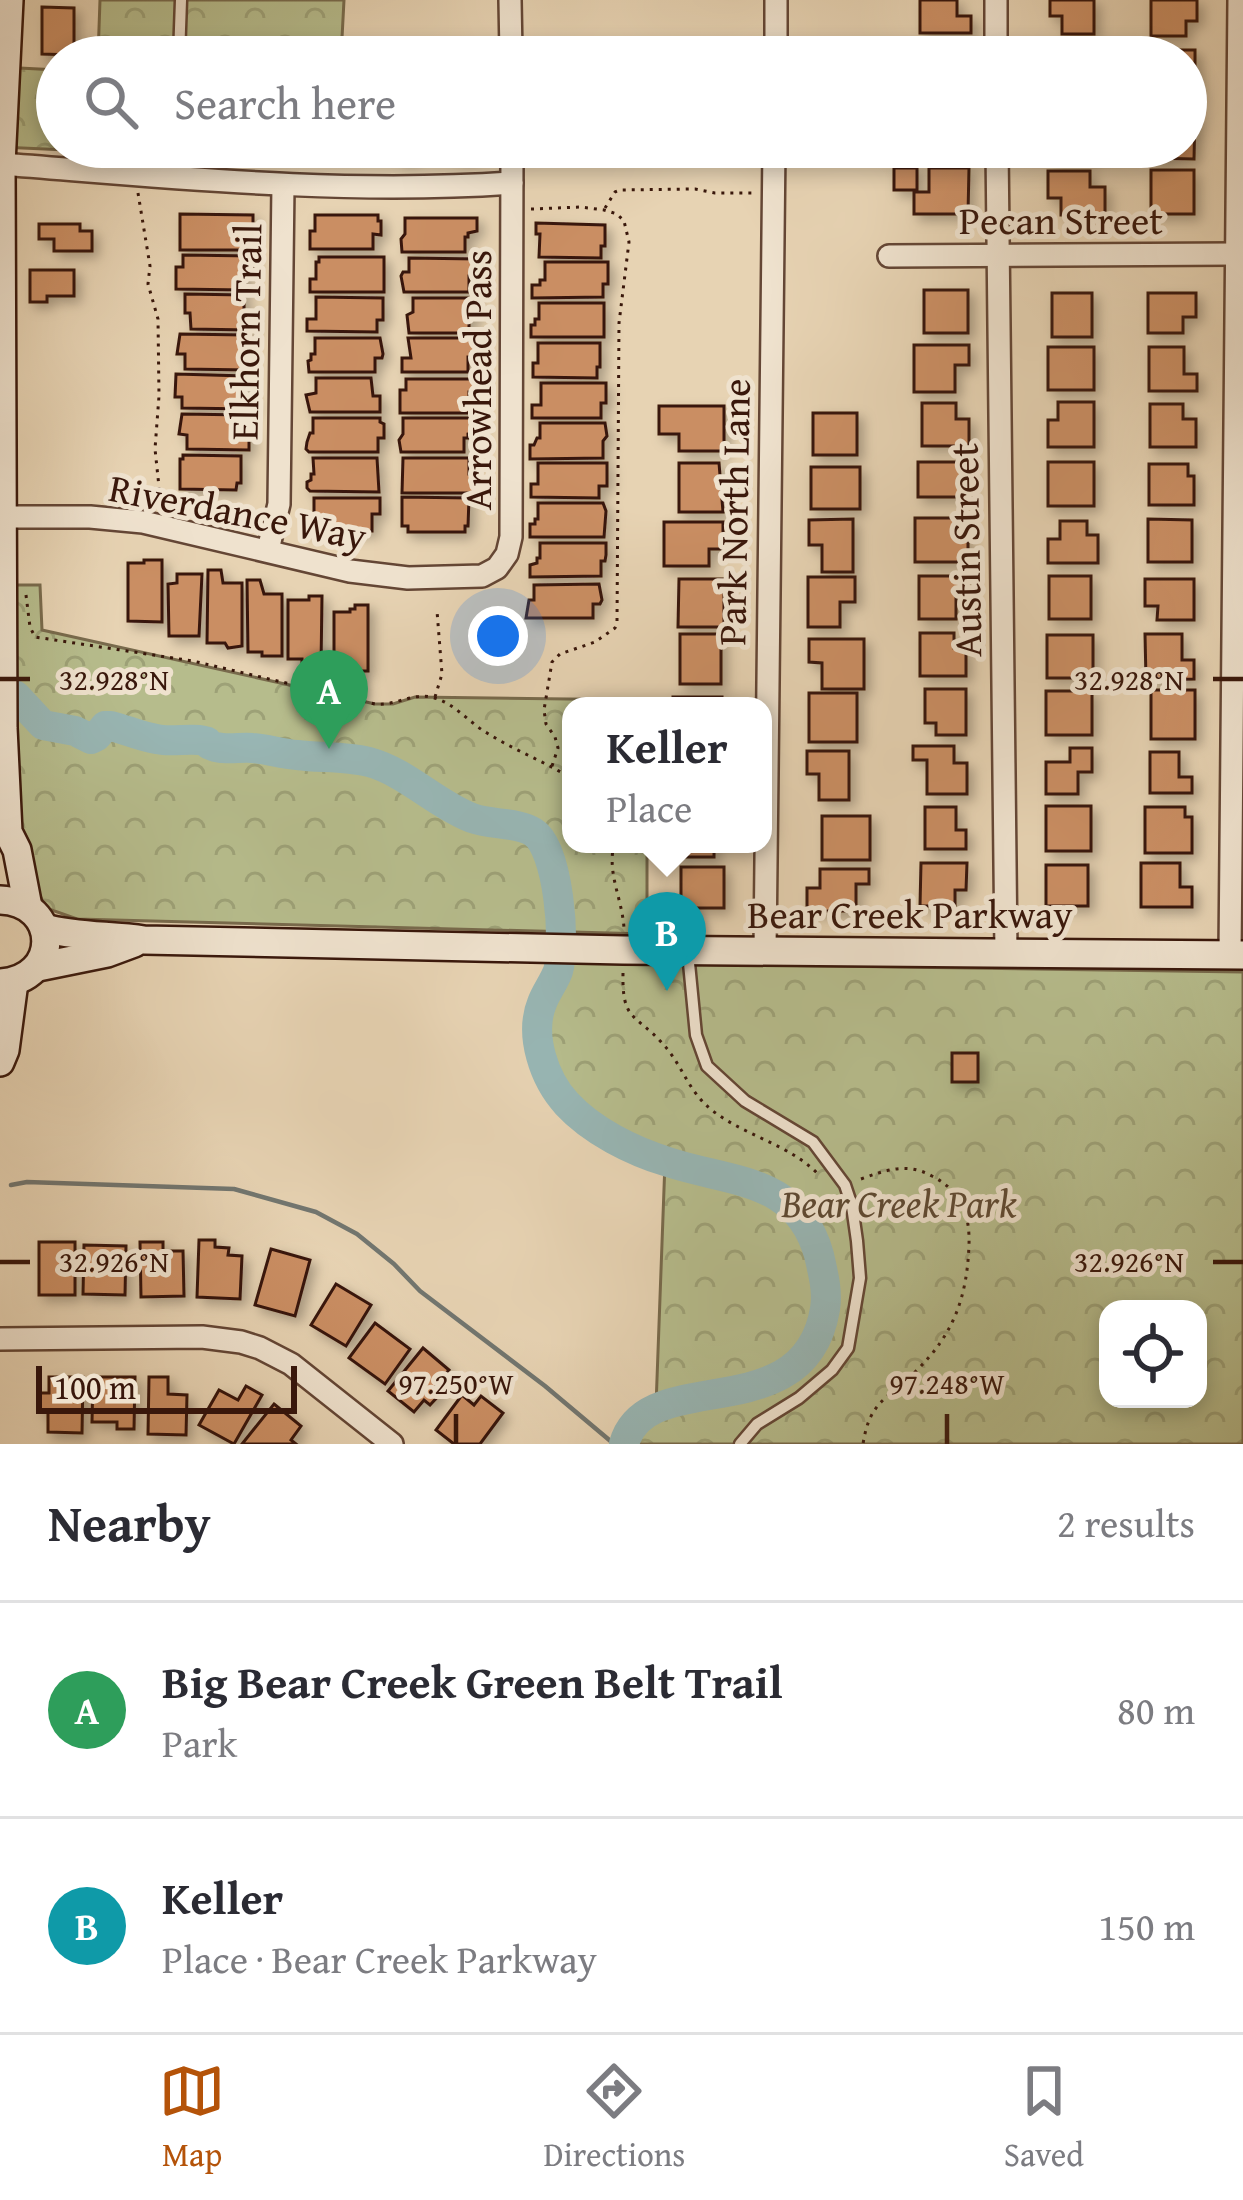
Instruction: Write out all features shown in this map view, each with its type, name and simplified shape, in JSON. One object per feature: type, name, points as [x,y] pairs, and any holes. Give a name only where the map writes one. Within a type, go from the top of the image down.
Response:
[{"type":"main road","points":[[0,1062],[17,978],[44,955],[46,942],[17,850],[4,840],[1,164],[9,0]]},
{"type":"main road","name":"Bear Creek Parkway","points":[[0,900],[16,901],[71,936],[144,940],[1237,955]]},
{"type":"main road","name":"Bear Creek Parkway","points":[[17,978],[144,940]]},
{"type":"street","points":[[510,0],[511,36]]},
{"type":"street","points":[[776,0],[776,36]]},
{"type":"street","points":[[996,0],[996,36]]},
{"type":"street","points":[[1237,955],[1234,254],[1239,0]]},
{"type":"street","points":[[1,164],[36,167]]},
{"type":"street","points":[[54,168],[283,185],[512,183]]},
{"type":"street","name":"Arrowhead Pass","points":[[387,577],[482,576],[497,568],[507,554],[512,537],[512,168]]},
{"type":"street","name":"Park North Lane","points":[[768,697],[774,168]]},
{"type":"street","name":"Austin Street","points":[[997,168],[1006,952]]},
{"type":"street","name":"Elkhorn Trail","points":[[268,550],[279,504],[283,185]]},
{"type":"street","name":"Pecan Street","points":[[889,256],[1234,254]]},
{"type":"street","name":"Riverdance Way","points":[[4,517],[117,518],[387,577]]},
{"type":"street","name":"Park North Lane","points":[[765,950],[766,853]]},
{"type":"street","points":[[0,1339],[202,1337],[241,1342],[291,1364],[392,1444]]},
{"type":"lane","points":[[180,36],[182,0]]},
{"type":"lane","points":[[173,177],[174,168]]},
{"type":"lane","points":[[688,950],[696,1035],[707,1066],[745,1101],[813,1142],[845,1185],[860,1278],[848,1348],[832,1370],[757,1424],[740,1444]]},
{"type":"path","points":[[604,210],[620,190],[752,194]]},
{"type":"path","points":[[137,191],[150,266],[148,284],[158,319],[154,512]]},
{"type":"path","points":[[522,209],[581,206],[617,214],[624,221],[629,242],[619,323],[616,623],[595,642],[560,654],[552,662],[544,710],[558,748],[552,766]]},
{"type":"path","points":[[26,590],[35,637],[193,661],[375,704],[435,698],[479,729],[562,772]]},
{"type":"path","points":[[435,698],[442,674],[437,611]]},
{"type":"path","points":[[612,853],[610,863],[622,906],[626,1006],[638,1024],[667,1048],[700,1100],[725,1119],[793,1153],[830,1191],[896,1168],[915,1169],[956,1194],[968,1218],[967,1285],[957,1312],[925,1363],[876,1406],[868,1418],[863,1444]]},
{"type":"green space","points":[[100,0],[344,0],[342,36],[99,36]]},
{"type":"green space","points":[[0,67],[36,69],[36,149],[0,147]]},
{"type":"green space","points":[[10,585],[40,585],[42,630],[375,704],[415,697],[562,699],[562,853],[647,853],[647,934],[77,919],[46,908],[29,873],[10,792]]},
{"type":"green space","name":"Bear Creek Park","points":[[563,962],[1243,972],[1243,1444],[624,1444],[633,1427],[656,1406],[665,1162],[592,1126],[564,1100],[538,1048],[536,1021]]},
{"type":"building","points":[[920,0],[957,0],[957,16],[971,16],[971,33],[920,33]]},
{"type":"building","points":[[1050,0],[1094,0],[1094,34],[1062,34],[1062,16],[1050,16]]},
{"type":"building","points":[[1151,0],[1197,0],[1197,21],[1186,21],[1186,36],[1151,36]]},
{"type":"building","points":[[42,7],[74,8],[74,36],[42,36]]},
{"type":"building","points":[[894,168],[917,168],[917,190],[894,190]]},
{"type":"building","points":[[929,168],[969,168],[968,214],[914,214],[914,192],[929,192]]},
{"type":"building","points":[[1151,170],[1194,170],[1194,214],[1151,214]]},
{"type":"building","points":[[1048,171],[1090,171],[1090,187],[1105,187],[1105,214],[1061,215],[1061,198],[1048,198]]},
{"type":"building","points":[[180,214],[253,215],[253,228],[245,234],[245,250],[180,250]]},
{"type":"building","points":[[315,215],[378,215],[381,235],[373,234],[373,249],[310,249]]},
{"type":"building","points":[[405,218],[477,218],[477,231],[465,237],[465,252],[402,252]]},
{"type":"building","points":[[536,223],[605,225],[601,258],[539,257]]},
{"type":"building","points":[[39,224],[80,224],[80,231],[92,231],[92,251],[54,251],[54,239],[39,239]]},
{"type":"building","points":[[183,255],[252,256],[252,268],[245,268],[245,290],[176,289],[176,267],[183,267]]},
{"type":"building","points":[[319,257],[384,257],[384,292],[310,292]]},
{"type":"building","points":[[409,258],[477,259],[477,270],[469,276],[469,292],[404,292],[401,276],[409,272]]},
{"type":"building","points":[[545,262],[608,262],[603,297],[532,298],[532,285],[545,280]]},
{"type":"building","points":[[30,270],[74,270],[74,296],[47,296],[47,302],[30,302]]},
{"type":"building","points":[[924,290],[968,290],[968,333],[924,333]]},
{"type":"building","points":[[1052,293],[1092,293],[1092,337],[1052,337]]},
{"type":"building","points":[[1148,293],[1196,293],[1196,317],[1183,317],[1183,333],[1148,333]]},
{"type":"building","points":[[185,294],[244,295],[244,311],[251,311],[250,330],[191,329]]},
{"type":"building","points":[[316,297],[383,298],[383,320],[377,320],[377,332],[307,331],[307,319],[316,319]]},
{"type":"building","points":[[413,298],[475,298],[477,315],[469,317],[469,333],[409,333],[407,315],[413,312]]},
{"type":"building","points":[[539,303],[604,303],[604,337],[531,337],[531,325],[539,319]]},
{"type":"building","points":[[180,334],[245,335],[248,370],[185,369],[185,354],[177,354]]},
{"type":"building","points":[[315,338],[380,338],[382,358],[375,358],[375,372],[309,372]]},
{"type":"building","points":[[408,338],[477,338],[477,353],[468,357],[468,372],[402,372],[402,358],[411,358]]},
{"type":"building","points":[[538,343],[600,343],[597,378],[533,377]]},
{"type":"building","points":[[914,345],[969,345],[969,365],[955,365],[955,392],[914,392]]},
{"type":"building","points":[[1048,347],[1094,347],[1094,390],[1048,390]]},
{"type":"building","points":[[1149,347],[1184,347],[1184,374],[1197,374],[1197,391],[1149,391]]},
{"type":"building","points":[[176,374],[245,376],[245,397],[252,397],[252,409],[182,408],[182,397],[175,397]]},
{"type":"building","points":[[316,378],[371,378],[373,396],[380,396],[380,412],[310,412],[306,395],[316,393]]},
{"type":"building","points":[[406,379],[476,379],[476,392],[469,392],[469,413],[400,413],[400,390],[406,390]]},
{"type":"building","points":[[541,383],[606,383],[601,418],[532,418],[532,405],[541,405]]},
{"type":"building","points":[[1058,402],[1094,402],[1094,447],[1048,447],[1048,420],[1058,420]]},
{"type":"building","points":[[922,403],[956,403],[956,419],[969,419],[969,446],[922,446]]},
{"type":"building","points":[[1150,404],[1183,404],[1183,419],[1196,419],[1196,447],[1150,447]]},
{"type":"building","points":[[659,406],[724,406],[724,451],[679,451],[679,434],[659,434]]},
{"type":"building","points":[[813,413],[857,413],[857,455],[813,455]]},
{"type":"building","points":[[182,414],[244,415],[249,450],[187,449],[187,435],[179,434]]},
{"type":"building","points":[[313,418],[380,418],[384,438],[378,438],[378,452],[309,452]]},
{"type":"building","points":[[403,418],[478,418],[478,432],[464,438],[464,452],[401,452]]},
{"type":"building","points":[[540,423],[605,423],[603,458],[530,459],[530,445],[540,438]]},
{"type":"building","points":[[183,455],[241,456],[241,483],[236,490],[180,489]]},
{"type":"building","points":[[313,458],[377,458],[379,492],[310,491],[307,482],[314,474]]},
{"type":"building","points":[[403,458],[469,458],[477,493],[402,493]]},
{"type":"building","points":[[918,462],[968,462],[968,497],[918,497]]},
{"type":"building","points":[[1048,462],[1094,462],[1094,506],[1048,506]]},
{"type":"building","points":[[538,463],[607,463],[607,486],[599,486],[599,498],[531,497],[531,484],[538,484]]},
{"type":"building","points":[[679,463],[719,463],[723,512],[679,512]]},
{"type":"building","points":[[1149,464],[1188,464],[1188,476],[1194,476],[1194,505],[1149,505]]},
{"type":"building","points":[[811,467],[860,467],[860,509],[811,509]]},
{"type":"building","points":[[402,497],[469,498],[468,526],[465,532],[408,532],[408,526],[402,526]]},
{"type":"building","points":[[314,498],[380,498],[380,514],[372,514],[372,531],[308,531]]},
{"type":"building","points":[[538,503],[603,503],[604,537],[530,537],[530,524],[538,519]]},
{"type":"building","points":[[915,518],[956,518],[956,536],[968,536],[968,562],[915,562]]},
{"type":"building","points":[[853,519],[853,572],[822,572],[822,545],[809,545],[809,520]]},
{"type":"building","points":[[1148,519],[1192,520],[1192,562],[1148,562]]},
{"type":"building","points":[[1060,521],[1087,521],[1087,535],[1098,535],[1098,563],[1048,563],[1048,539],[1060,539]]},
{"type":"building","points":[[664,522],[723,522],[723,549],[709,549],[709,566],[664,566]]},
{"type":"building","points":[[540,543],[606,543],[601,576],[530,577],[530,565],[540,558]]},
{"type":"building","points":[[162,560],[162,622],[128,621],[128,563]]},
{"type":"building","points":[[208,570],[221,570],[223,583],[242,583],[242,646],[207,643]]},
{"type":"building","points":[[177,574],[202,574],[199,636],[169,636],[168,584],[177,583]]},
{"type":"building","points":[[919,576],[967,576],[967,594],[956,594],[956,619],[919,619]]},
{"type":"building","points":[[1049,576],[1091,576],[1091,619],[1049,619]]},
{"type":"building","points":[[808,577],[855,577],[855,602],[840,602],[840,627],[808,627]]},
{"type":"building","points":[[679,579],[724,579],[724,627],[678,627]]},
{"type":"building","points":[[1145,579],[1194,579],[1194,620],[1157,620],[1158,606],[1145,606]]},
{"type":"building","points":[[247,580],[260,580],[264,594],[282,594],[282,656],[248,652]]},
{"type":"building","points":[[599,584],[602,600],[593,604],[593,618],[526,618],[534,585]]},
{"type":"building","points":[[309,596],[322,596],[321,666],[302,666],[302,659],[288,659],[288,600],[309,600]]},
{"type":"building","points":[[355,605],[368,605],[368,671],[350,671],[350,678],[334,678],[334,612],[350,612]]},
{"type":"building","points":[[920,633],[954,633],[954,648],[966,648],[966,676],[920,676]]},
{"type":"building","points":[[680,634],[721,634],[721,684],[680,684]]},
{"type":"building","points":[[1145,634],[1182,634],[1182,660],[1194,660],[1194,679],[1146,680]]},
{"type":"building","points":[[1047,635],[1093,635],[1093,678],[1047,678]]},
{"type":"building","points":[[809,639],[864,639],[864,689],[822,689],[822,663],[809,662]]},
{"type":"building","points":[[925,689],[966,689],[966,735],[936,735],[936,723],[925,723]]},
{"type":"building","points":[[1151,690],[1195,690],[1195,739],[1151,739]]},
{"type":"building","points":[[1046,691],[1092,691],[1092,735],[1046,735]]},
{"type":"building","points":[[809,693],[857,693],[857,742],[809,742]]},
{"type":"building","points":[[913,746],[954,746],[954,763],[967,763],[967,794],[927,794],[927,760],[913,760]]},
{"type":"building","points":[[1070,748],[1092,748],[1092,772],[1078,772],[1078,794],[1046,794],[1046,762],[1070,762]]},
{"type":"building","points":[[807,751],[849,751],[849,800],[819,800],[819,774],[807,774]]},
{"type":"building","points":[[1150,752],[1179,752],[1179,777],[1192,777],[1192,793],[1150,793]]},
{"type":"building","points":[[1046,806],[1091,806],[1091,851],[1046,851]]},
{"type":"building","points":[[925,807],[956,807],[956,830],[966,830],[966,849],[925,849]]},
{"type":"building","points":[[1145,807],[1185,807],[1185,817],[1192,817],[1192,853],[1145,853]]},
{"type":"building","points":[[822,816],[870,816],[870,860],[822,860]]},
{"type":"building","points":[[678,853],[714,853],[714,857],[678,857]]},
{"type":"building","points":[[921,863],[967,863],[966,890],[955,890],[955,906],[920,906]]},
{"type":"building","points":[[1141,863],[1180,863],[1180,887],[1192,887],[1192,907],[1141,907]]},
{"type":"building","points":[[1046,865],[1088,865],[1088,906],[1046,906]]},
{"type":"building","points":[[681,867],[724,867],[724,908],[681,908]]},
{"type":"building","points":[[820,869],[869,869],[869,884],[856,884],[856,911],[807,911],[807,888],[820,888]]},
{"type":"building","points":[[952,1053],[978,1053],[978,1082],[952,1082]]},
{"type":"building","points":[[199,1240],[215,1240],[215,1247],[229,1248],[228,1255],[242,1256],[240,1299],[197,1297]]},
{"type":"building","points":[[39,1242],[75,1242],[75,1295],[39,1295]]},
{"type":"building","points":[[140,1242],[163,1242],[163,1251],[183,1251],[184,1296],[141,1297]]},
{"type":"building","points":[[84,1245],[126,1246],[125,1295],[83,1294]]},
{"type":"building","points":[[271,1249],[310,1260],[295,1316],[255,1305]]},
{"type":"building","points":[[336,1284],[371,1305],[346,1346],[311,1325]]},
{"type":"building","points":[[375,1323],[410,1349],[385,1384],[349,1358]]},
{"type":"building","points":[[423,1348],[449,1370],[436,1385],[443,1391],[430,1405],[424,1400],[414,1412],[388,1391]]},
{"type":"building","points":[[49,1377],[83,1377],[82,1433],[48,1432],[48,1411],[40,1411],[40,1393],[49,1393]]},
{"type":"building","points":[[93,1377],[135,1377],[134,1429],[117,1429],[117,1422],[92,1422]]},
{"type":"building","points":[[149,1377],[168,1377],[168,1394],[187,1395],[186,1435],[148,1434]]},
{"type":"building","points":[[246,1386],[262,1395],[234,1444],[199,1425],[219,1390],[238,1400]]},
{"type":"building","points":[[462,1395],[474,1405],[481,1396],[503,1413],[480,1444],[454,1444],[436,1430]]},
{"type":"building","points":[[274,1404],[301,1426],[291,1440],[296,1444],[242,1444]]},
{"type":"waterway","points":[[0,686],[43,725],[91,739],[111,726],[157,739],[199,740],[220,748],[369,762],[459,812],[527,829],[542,841],[554,876],[561,941],[558,971],[542,1003],[537,1029],[541,1056],[559,1094],[588,1123],[627,1146],[778,1197],[809,1229],[825,1282],[825,1309],[812,1347],[788,1371],[758,1384],[662,1406],[638,1420],[624,1444]]},
{"type":"waterway","points":[[11,1185],[234,1189],[316,1212],[357,1234],[420,1291],[614,1444]]},
{"type":"place","name":"Big Bear Creek Green Belt Trail","points":[[329,749]]},
{"type":"place","name":"Keller","points":[[667,991]]}]
